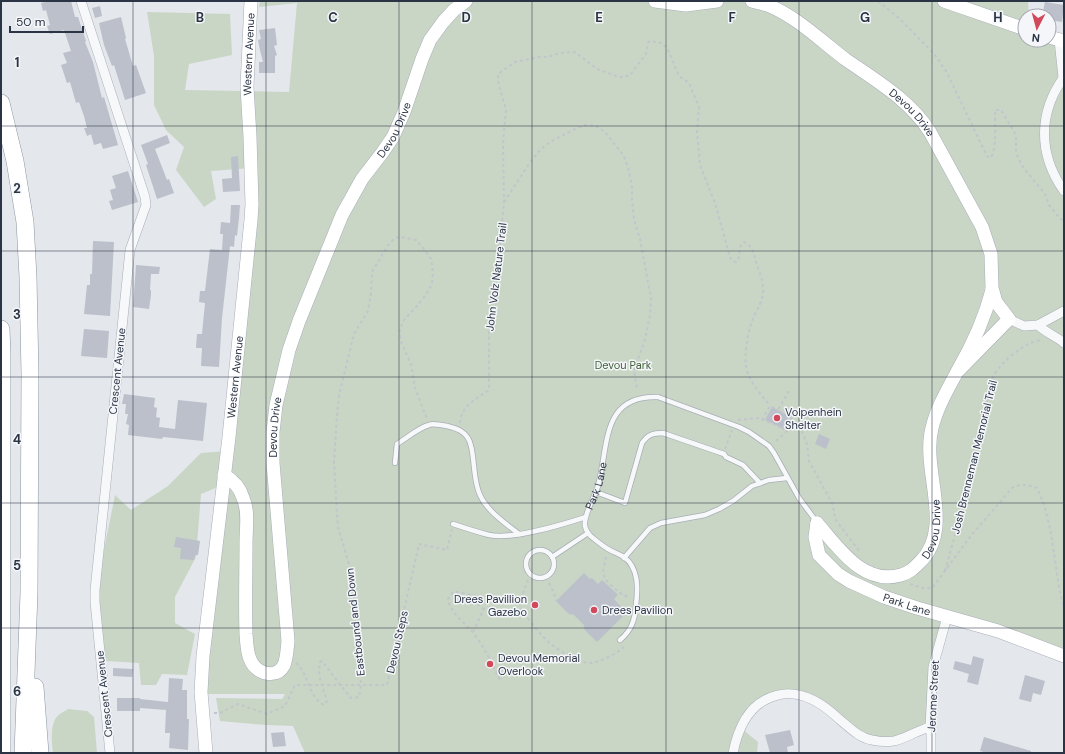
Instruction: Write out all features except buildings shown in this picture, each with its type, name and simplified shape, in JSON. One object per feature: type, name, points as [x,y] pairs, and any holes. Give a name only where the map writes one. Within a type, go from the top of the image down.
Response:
[{"type":"highway","points":[[1,103],[15,161],[25,222],[28,277],[30,359],[28,593],[23,753]]},
{"type":"highway","points":[[1,150],[28,277]]},
{"type":"highway","points":[[1,329],[2,753]]},
{"type":"highway","points":[[28,593],[40,753]]},
{"type":"street","name":"Crescent Avenue","points":[[81,1],[146,205],[130,250],[95,590],[110,753]]},
{"type":"street","name":"Western Avenue","points":[[206,753],[201,692],[203,656],[252,215],[251,145],[247,87],[252,1]]},
{"type":"street","name":"Devou Drive","points":[[287,656],[288,641],[274,471],[273,432],[276,405],[289,350],[299,321],[342,215],[362,179],[393,136],[404,112],[430,40],[454,10],[466,1]]},
{"type":"street","points":[[655,1],[686,5],[717,1]]},
{"type":"street","name":"Devou Drive","points":[[752,1],[770,6],[801,25],[900,98],[925,124],[982,227],[991,254],[992,288],[996,302],[1009,319],[959,370]]},
{"type":"street","points":[[944,1],[1017,26]]},
{"type":"street","points":[[1057,39],[1064,77],[1048,105],[1044,129],[1045,145],[1051,168],[1064,191]]},
{"type":"street","name":"Devou Drive","points":[[817,523],[853,563],[872,575],[893,578],[912,570],[928,553],[934,538],[937,517],[930,456],[931,434],[938,410],[947,388],[959,370],[987,309],[992,288]]},
{"type":"street","points":[[1009,319],[1024,326],[1038,325],[1064,311]]},
{"type":"street","points":[[1038,325],[1062,342]]},
{"type":"street","points":[[224,475],[232,480],[243,497],[245,504],[247,650],[252,665],[261,672],[272,674],[283,667],[287,656]]},
{"type":"street","name":"Park Lane","points":[[817,523],[815,537],[819,555],[838,574],[858,586],[884,597],[998,631],[1064,656]]},
{"type":"street","name":"Jerome Street","points":[[931,753],[930,727],[933,667],[947,617]]},
{"type":"street","points":[[734,753],[741,728],[754,707],[772,696],[785,693],[804,695],[817,701],[853,731],[871,740],[888,743],[897,741],[918,730],[930,727]]},
{"type":"lane","name":"Park Lane","points":[[588,533],[585,525],[586,517],[602,474],[608,434],[612,420],[618,410],[631,401],[648,397],[658,397],[739,427],[769,446],[787,478],[817,523]]},
{"type":"lane","points":[[395,463],[397,444],[430,424],[455,427],[465,433],[471,444],[476,482],[480,496],[496,516],[519,534]]},
{"type":"lane","points":[[596,492],[625,503],[642,443],[646,436],[654,433],[662,433],[724,454],[726,457],[744,465],[760,483]]},
{"type":"lane","points":[[624,558],[650,528],[661,523],[705,515],[733,501],[752,486],[769,480],[787,478]]},
{"type":"lane","points":[[453,524],[489,535],[502,536],[519,534],[586,517]]},
{"type":"lane","points":[[552,557],[588,533],[606,548],[624,558],[632,566],[636,577],[638,591],[635,618],[629,631],[620,640]]},
{"type":"lane","points":[[540,550],[545,551],[552,557],[554,561],[553,570],[547,577],[538,578],[530,574],[527,570],[526,561],[531,553],[540,550]]},
{"type":"path","points":[[878,1],[899,18],[936,55],[946,71],[987,156],[990,158],[993,152],[996,130],[995,110],[1001,110],[1016,134],[1016,153],[1023,167],[1044,194],[1049,205],[1064,222]]},
{"type":"path","name":"John Volz Nature Trail","points":[[465,433],[460,424],[464,410],[472,400],[489,390],[489,316],[496,281],[504,203],[503,143],[506,110],[498,81],[498,74],[515,62],[539,57],[548,58],[560,53],[575,52],[597,69],[619,77],[624,77],[630,75],[646,54],[648,43],[650,41],[662,43],[668,50],[679,76],[689,83],[699,107],[697,132],[700,165],[714,203],[730,257],[732,261],[736,262],[741,244],[744,242],[748,244],[754,253],[764,290],[747,338],[745,365],[751,382],[770,406]]},
{"type":"path","name":"John Volz Nature Trail","points":[[504,203],[529,164],[540,150],[550,142],[585,125],[596,126],[605,132],[624,156],[632,187],[634,220],[640,239],[651,298],[650,315],[644,340],[634,370],[637,389]]},
{"type":"path","name":"Eastbound and Down","points":[[287,656],[299,666],[308,685],[320,703],[324,705],[327,701],[320,679],[319,671],[320,662],[322,661],[351,698],[359,697],[361,685],[353,578],[340,534],[337,515],[334,462],[337,414],[339,395],[354,334],[368,311],[372,272],[388,245],[395,238],[401,237],[416,240],[430,259],[434,272],[432,284],[425,296],[403,320],[400,330],[401,342],[411,364],[415,388],[420,405],[430,424]]},
{"type":"path","name":"Josh Brenneman Memorial Trail","points":[[945,573],[984,428],[988,396],[994,376],[1003,364],[1028,343],[1038,340],[1062,342]]},
{"type":"path","points":[[778,410],[789,391]]},
{"type":"path","points":[[762,420],[770,406],[789,416],[798,426],[807,444],[809,461],[833,505],[835,519],[863,557]]},
{"type":"path","points":[[776,442],[787,430],[782,428],[789,416]]},
{"type":"path","points":[[906,583],[921,588],[933,587],[945,573],[970,537],[1012,488],[1018,485],[1027,485],[1037,488],[1044,502],[1049,523],[1059,589],[1064,608]]},
{"type":"path","name":"Devou Steps","points":[[210,713],[220,713],[238,704],[267,714],[285,706],[295,685],[387,685],[419,544],[447,550],[453,524]]},
{"type":"path","points":[[606,557],[604,576],[611,587],[625,596],[631,594],[632,591]]},
{"type":"path","points":[[530,574],[520,602],[521,609],[551,644],[564,653],[590,663],[619,651],[626,645]]},
{"type":"path","points":[[549,583],[556,601]]},
{"type":"path","points":[[484,610],[476,602],[477,596],[453,592],[448,599],[449,605],[454,613],[473,632],[487,653],[500,680]]},
{"type":"path","points":[[473,632],[489,598],[520,602]]},
{"type":"green space","name":"Devou Park","points":[[260,1],[1028,1],[1028,8],[1017,8],[1017,48],[1057,48],[1057,41],[1064,41],[1064,656],[947,617],[936,652],[930,727],[903,739],[871,740],[834,714],[793,693],[759,703],[741,728],[758,742],[757,753],[305,753],[293,726],[220,721],[216,698],[282,699],[285,694],[201,694],[223,485],[201,494],[196,557],[175,597],[175,623],[195,634],[187,675],[162,674],[156,685],[141,685],[139,663],[106,661],[98,604],[102,560],[115,495],[131,510],[168,486],[201,453],[227,451],[251,168],[211,171],[216,199],[204,207],[176,170],[184,147],[166,130],[154,105],[154,56],[147,12],[230,14],[232,55],[189,64],[185,90],[289,92],[297,3],[259,7]]},
{"type":"green space","points":[[68,709],[87,711],[94,717],[97,753],[53,753],[52,732],[54,722],[56,717]]},
{"type":"place","name":"Volpenhein Shelter","points":[[777,418]]},
{"type":"place","name":"Drees Pavillion Gazebo","points":[[535,605]]},
{"type":"place","name":"Drees Pavilion","points":[[594,610]]},
{"type":"place","name":"Devou Memorial Overlook","points":[[490,664]]}]
